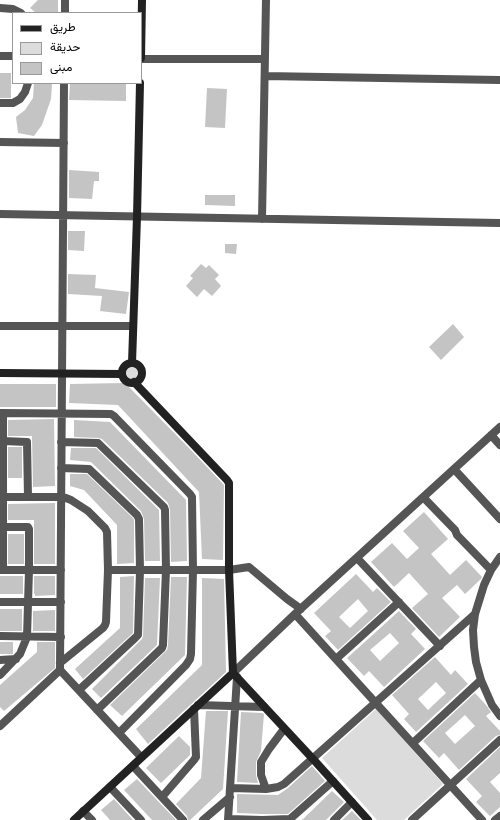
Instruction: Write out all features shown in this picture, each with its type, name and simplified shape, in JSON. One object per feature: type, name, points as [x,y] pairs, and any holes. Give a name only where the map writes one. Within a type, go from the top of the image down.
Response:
[{"type":"street","points":[[65,0],[65,12]]},
{"type":"street","points":[[142,0],[142,12]]},
{"type":"street","points":[[262,219],[266,0]]},
{"type":"street","points":[[0,8],[13,9],[19,12]]},
{"type":"street","points":[[0,56],[12,56]]},
{"type":"street","points":[[142,59],[265,59]]},
{"type":"street","points":[[265,76],[500,80]]},
{"type":"street","points":[[0,103],[12,103],[20,99],[25,92],[28,84]]},
{"type":"street","points":[[64,84],[60,666],[79,690],[141,757]]},
{"type":"street","points":[[132,362],[140,84]]},
{"type":"street","points":[[0,142],[64,143]]},
{"type":"street","points":[[0,214],[500,223]]},
{"type":"street","points":[[0,326],[133,326]]},
{"type":"street","points":[[132,362],[139,365],[142,372],[140,378],[134,382],[128,382],[123,377],[122,370],[126,365],[132,362]]},
{"type":"street","points":[[0,373],[122,374]]},
{"type":"street","points":[[134,382],[227,480],[228,483],[229,570],[235,675],[235,706],[228,820],[290,820],[333,781]]},
{"type":"street","points":[[61,570],[1,570],[1,543],[3,527],[1,497],[3,441],[2,413],[111,414],[190,494],[192,500],[193,570],[190,659],[119,733]]},
{"type":"street","points":[[74,820],[196,707],[235,675],[298,612],[500,427]]},
{"type":"street","points":[[491,435],[500,446]]},
{"type":"street","points":[[3,441],[27,442],[28,497]]},
{"type":"street","points":[[62,442],[98,443],[164,507],[165,510],[166,570],[162,648],[97,710]]},
{"type":"street","points":[[61,468],[89,469],[137,515],[139,519],[140,570],[138,635],[79,690]]},
{"type":"street","points":[[454,469],[500,519]]},
{"type":"street","points":[[1,497],[61,497],[71,500],[88,511],[105,528],[108,537],[105,625],[1,722]]},
{"type":"street","points":[[423,497],[491,570]]},
{"type":"street","points":[[0,676],[23,649],[27,636],[29,570],[28,527],[3,527]]},
{"type":"street","points":[[500,557],[491,570],[484,586],[475,614],[473,630],[474,647],[480,680],[492,705],[500,716]]},
{"type":"street","points":[[357,558],[440,646]]},
{"type":"street","points":[[108,570],[229,570],[249,567],[286,599],[298,612],[336,659],[482,820]]},
{"type":"street","points":[[0,602],[61,602]]},
{"type":"street","points":[[336,659],[399,602]]},
{"type":"street","points":[[230,788],[266,789],[278,787],[284,784],[475,614]]},
{"type":"street","points":[[0,636],[61,637]]},
{"type":"street","points":[[0,660],[16,659]]},
{"type":"street","points":[[235,675],[368,820]]},
{"type":"street","points":[[412,743],[480,680]]},
{"type":"street","points":[[196,707],[264,707]]},
{"type":"street","points":[[162,797],[196,757],[196,707]]},
{"type":"street","points":[[266,789],[261,774],[261,762],[284,729]]},
{"type":"street","points":[[412,820],[500,740]]},
{"type":"street","points":[[133,766],[183,820]]},
{"type":"street","points":[[110,787],[141,820]]},
{"type":"street","points":[[203,820],[230,797]]},
{"type":"street","points":[[334,820],[352,802]]},
{"type":"street","points":[[83,811],[92,820]]},
{"type":"street","points":[[495,820],[500,816]]},
{"type":"green space","points":[[132,367],[136,369],[138,373],[136,377],[132,379],[128,377],[126,373],[128,369]]},
{"type":"green space","points":[[376,709],[443,784],[404,820],[377,820],[322,758]]},
{"type":"building","points":[[38,0],[58,0],[58,12],[35,12],[30,8]]},
{"type":"building","points":[[0,73],[11,73],[11,98],[0,98]]},
{"type":"building","points":[[34,84],[52,84],[51,99],[42,125],[34,136],[18,133],[16,117],[25,110],[33,98]]},
{"type":"building","points":[[70,84],[126,84],[126,101],[69,100]]},
{"type":"building","points":[[207,88],[227,89],[225,128],[205,127]]},
{"type":"building","points":[[69,170],[99,172],[99,181],[94,181],[92,199],[69,198]]},
{"type":"building","points":[[205,195],[235,195],[235,206],[205,205]]},
{"type":"building","points":[[68,231],[85,231],[84,251],[68,250]]},
{"type":"building","points":[[225,244],[237,244],[236,254],[225,253]]},
{"type":"building","points":[[201,264],[206,268],[209,265],[219,275],[215,279],[221,286],[212,296],[204,289],[197,297],[186,286],[193,278],[190,276]]},
{"type":"building","points":[[68,274],[96,275],[95,288],[129,292],[126,314],[100,311],[102,296],[68,294]]},
{"type":"building","points":[[453,324],[464,337],[441,360],[429,347]]},
{"type":"building","points":[[125,383],[224,485],[223,560],[202,559],[199,492],[118,405],[69,403],[70,384]]},
{"type":"building","points":[[0,384],[56,384],[56,407],[0,407]]},
{"type":"building","points":[[54,419],[55,486],[33,487],[32,436],[8,436],[8,420]]},
{"type":"building","points":[[74,420],[110,422],[186,500],[187,561],[171,562],[170,510],[168,503],[102,439],[74,437]]},
{"type":"building","points":[[8,447],[22,447],[22,478],[8,478]]},
{"type":"building","points":[[71,448],[96,448],[159,510],[160,561],[145,561],[144,519],[141,511],[91,462],[70,460]]},
{"type":"building","points":[[70,474],[87,474],[133,518],[134,563],[117,564],[117,525],[84,490],[70,486]]},
{"type":"building","points":[[55,503],[55,564],[34,564],[34,520],[8,520],[8,504]]},
{"type":"building","points":[[424,512],[448,539],[431,554],[450,575],[466,560],[482,577],[465,594],[457,585],[442,598],[460,617],[439,637],[412,608],[428,594],[409,573],[394,587],[371,562],[392,543],[407,559],[419,548],[403,531]]},
{"type":"building","points":[[8,534],[24,534],[24,564],[8,564]]},
{"type":"building","points":[[356,574],[373,592],[377,588],[391,602],[338,650],[325,636],[331,631],[314,613]],"holes":[[[358,599],[368,611],[350,628],[339,617]]]},
{"type":"building","points":[[0,576],[23,576],[23,594],[0,594]]},
{"type":"building","points":[[34,576],[55,576],[55,595],[35,596]]},
{"type":"building","points":[[134,576],[133,633],[83,679],[75,669],[120,628],[120,577]]},
{"type":"building","points":[[171,577],[187,577],[185,655],[122,716],[110,705],[167,650]]},
{"type":"building","points":[[145,578],[160,578],[157,645],[101,698],[92,689],[142,639]]},
{"type":"building","points":[[202,578],[224,579],[226,672],[148,744],[136,729],[202,665]]},
{"type":"building","points":[[0,609],[22,609],[22,631],[0,631]]},
{"type":"building","points":[[55,610],[55,631],[33,631],[33,611]]},
{"type":"building","points":[[399,611],[416,629],[411,634],[425,649],[384,687],[369,671],[364,676],[347,658]],"holes":[[[390,633],[399,643],[380,661],[370,650]]]},
{"type":"building","points":[[0,642],[13,642],[13,654],[0,654]]},
{"type":"building","points":[[37,642],[55,642],[55,668],[4,711],[0,707],[0,685],[37,652]]},
{"type":"building","points":[[435,657],[451,675],[455,670],[468,684],[416,732],[404,719],[409,714],[392,695]],"holes":[[[436,682],[446,693],[428,710],[418,699]]]},
{"type":"building","points":[[475,693],[491,712],[486,716],[500,731],[500,735],[496,736],[459,770],[444,753],[439,758],[423,741]],"holes":[[[465,715],[475,726],[455,744],[445,733]]]},
{"type":"building","points":[[206,711],[228,711],[223,789],[190,820],[188,820],[187,816],[176,804],[201,778]]},
{"type":"building","points":[[241,712],[264,714],[261,751],[256,762],[256,775],[258,783],[237,782]]},
{"type":"building","points":[[179,736],[190,747],[190,755],[161,783],[146,768]]},
{"type":"building","points":[[500,747],[500,773],[490,782],[500,793],[500,807],[490,816],[476,802],[482,796],[466,779]]},
{"type":"building","points":[[312,766],[325,781],[288,814],[237,813],[237,794],[278,795]]},
{"type":"building","points":[[137,779],[176,820],[152,820],[124,790]]},
{"type":"building","points":[[332,791],[344,802],[326,820],[302,820]]},
{"type":"building","points":[[114,799],[133,820],[110,820],[101,810]]},
{"type":"building","points":[[352,811],[361,820],[342,820]]}]
